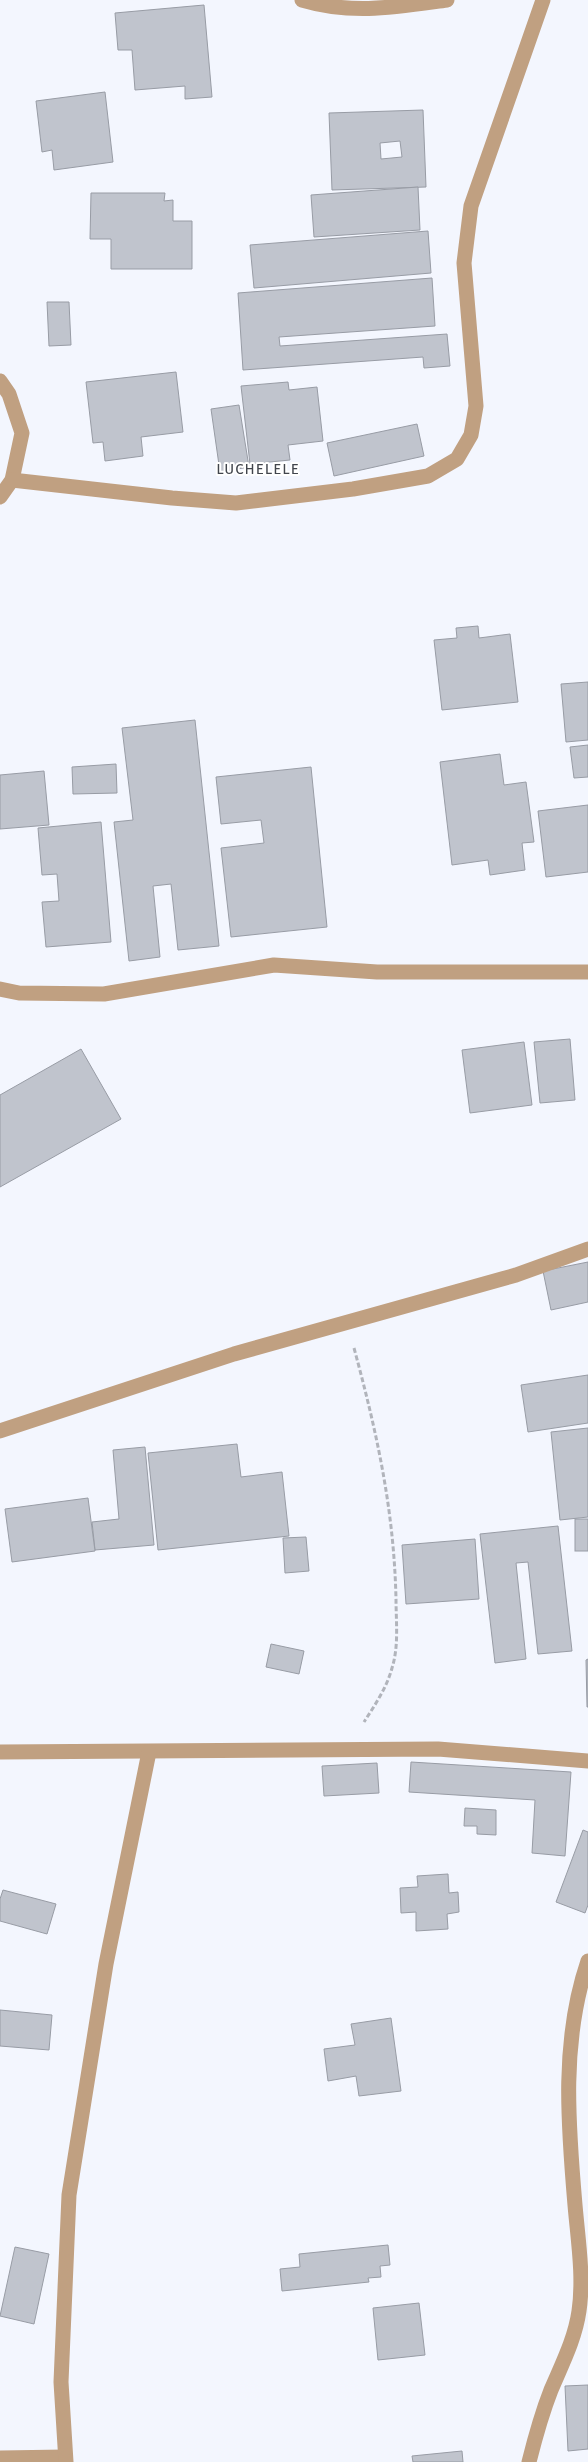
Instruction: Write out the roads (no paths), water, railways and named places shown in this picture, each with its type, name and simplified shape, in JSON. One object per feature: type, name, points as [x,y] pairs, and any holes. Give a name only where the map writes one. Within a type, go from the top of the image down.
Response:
[{"type":"street","points":[[302,0],[328,7],[380,9],[447,0]]},
{"type":"street","points":[[12,480],[236,503],[354,489],[428,476],[457,459],[471,435],[476,406],[464,263],[471,206],[543,0]]},
{"type":"street","points":[[0,382],[9,394],[22,433],[12,480],[0,497]]},
{"type":"street","points":[[0,989],[18,993],[104,994],[274,965],[377,972],[588,972]]},
{"type":"street","points":[[0,1431],[234,1354],[516,1275],[588,1249]]},
{"type":"street","points":[[0,1752],[438,1749],[588,1761]]},
{"type":"street","points":[[0,2458],[66,2459],[61,2382],[69,2195],[106,1964],[149,1752]]},
{"type":"street","points":[[529,2462],[550,2392],[569,2350],[579,2311],[580,2271],[569,2138],[570,2053],[578,1989],[588,1961]]},
{"type":"district","name":"LUCHELELE","points":[[258,469]]}]
